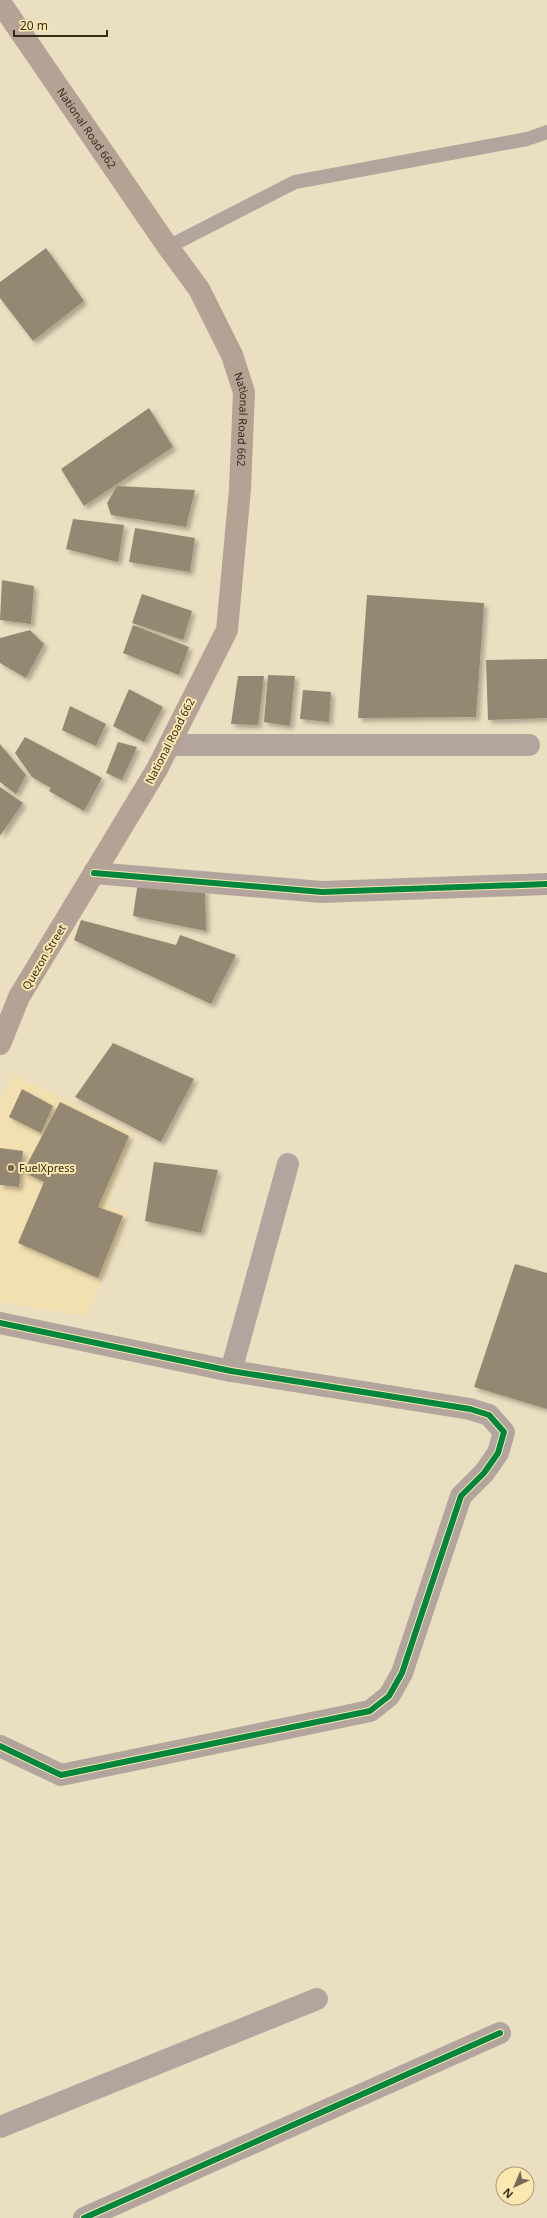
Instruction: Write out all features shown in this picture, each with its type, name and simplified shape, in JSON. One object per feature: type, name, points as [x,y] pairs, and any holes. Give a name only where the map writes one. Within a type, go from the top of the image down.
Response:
[{"type":"main road","name":"National Road 662","points":[[0,2],[168,247],[199,289],[232,355],[244,392],[240,489],[227,630],[157,769],[94,873]]},
{"type":"main road","name":"Quezon Street","points":[[0,1044],[20,997],[94,873]]},
{"type":"street","points":[[169,745],[529,745]]},
{"type":"street","points":[[94,873],[322,892],[547,884]]},
{"type":"street","points":[[231,1371],[288,1164]]},
{"type":"street","points":[[0,1323],[231,1371],[470,1409],[489,1415],[504,1432],[498,1453],[484,1473],[461,1496],[402,1673],[389,1696],[370,1711],[61,1775],[0,1746]]},
{"type":"street","points":[[0,2127],[317,1999]]},
{"type":"street","points":[[84,2218],[500,2033]]},
{"type":"lane","points":[[168,247],[295,182],[527,139],[547,132]]},
{"type":"shaded area","points":[[14,1075],[133,1134],[108,1204],[129,1214],[87,1316],[0,1302],[0,1100]]},
{"type":"building","points":[[46,248],[84,301],[33,341],[0,298],[0,282]]},
{"type":"building","points":[[149,408],[173,447],[84,506],[61,469]]},
{"type":"building","points":[[117,486],[195,490],[186,527],[111,515],[107,503]]},
{"type":"building","points":[[73,519],[124,525],[118,562],[66,549]]},
{"type":"building","points":[[135,528],[195,538],[190,572],[129,562]]},
{"type":"building","points":[[2,580],[34,586],[31,624],[0,620]]},
{"type":"building","points":[[142,594],[192,611],[183,640],[132,623]]},
{"type":"building","points":[[367,595],[484,603],[476,717],[358,718]]},
{"type":"building","points":[[133,625],[189,647],[179,675],[123,653]]},
{"type":"building","points":[[30,630],[44,644],[26,678],[0,663],[0,638]]},
{"type":"building","points":[[547,659],[547,718],[488,720],[486,660]]},
{"type":"building","points":[[268,675],[295,676],[290,726],[264,722]]},
{"type":"building","points":[[238,676],[264,676],[258,725],[231,724]]},
{"type":"building","points":[[129,689],[163,707],[144,742],[113,726]]},
{"type":"building","points":[[303,690],[331,692],[329,722],[300,719]]},
{"type":"building","points":[[70,706],[106,724],[96,746],[62,730]]},
{"type":"building","points":[[25,737],[102,778],[84,811],[49,791],[51,788],[32,777],[15,753]]},
{"type":"building","points":[[118,742],[137,747],[122,780],[106,773]]},
{"type":"building","points":[[0,744],[26,775],[16,794],[0,782]]},
{"type":"building","points":[[0,787],[23,803],[0,836]]},
{"type":"building","points":[[138,882],[205,890],[206,931],[133,916]]},
{"type":"building","points":[[81,920],[176,945],[180,935],[236,955],[211,1004],[74,940]]},
{"type":"building","points":[[113,1043],[194,1079],[161,1142],[75,1097]]},
{"type":"building","points":[[22,1089],[53,1106],[41,1133],[9,1117]]},
{"type":"building","points":[[60,1102],[129,1136],[98,1207],[123,1216],[98,1278],[18,1243],[44,1182],[23,1172]]},
{"type":"building","name":"FuelXpress","points":[[0,1148],[23,1151],[19,1187],[0,1185]]},
{"type":"building","points":[[154,1162],[218,1170],[201,1233],[145,1221]]},
{"type":"building","points":[[515,1264],[547,1273],[547,1409],[474,1387]]},
{"type":"cycle path","points":[[94,873],[322,892],[547,884]]},
{"type":"cycle path","points":[[0,1323],[231,1371],[470,1409],[489,1415],[504,1432],[498,1453],[484,1473],[461,1496],[402,1673],[389,1696],[370,1711],[61,1775],[0,1746]]},
{"type":"cycle path","points":[[84,2218],[500,2033]]},
{"type":"place","name":"FuelXpress","points":[[11,1168]]}]
